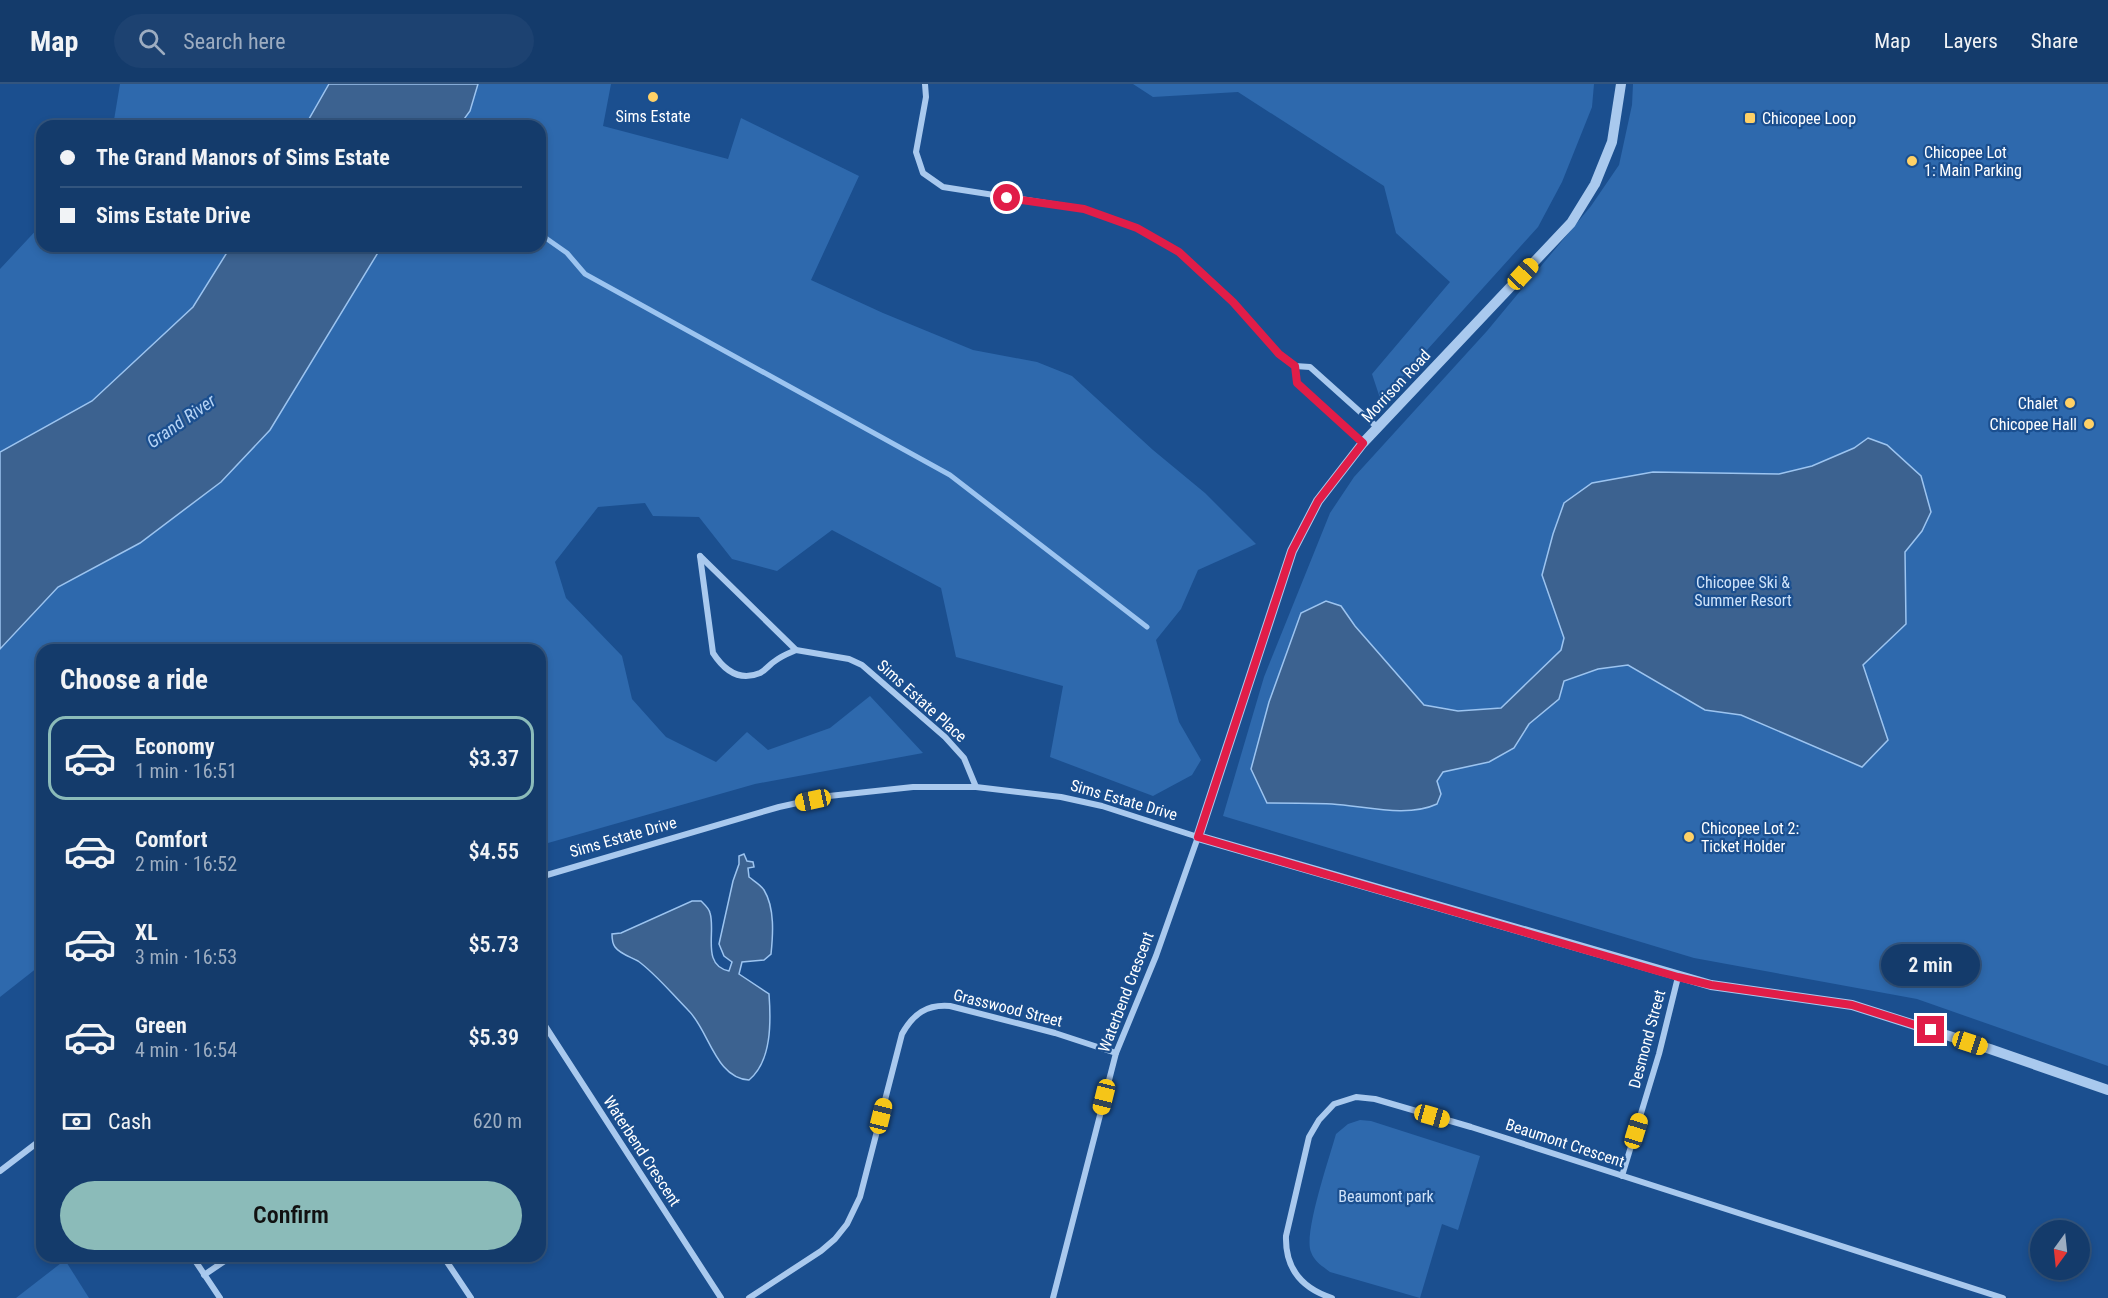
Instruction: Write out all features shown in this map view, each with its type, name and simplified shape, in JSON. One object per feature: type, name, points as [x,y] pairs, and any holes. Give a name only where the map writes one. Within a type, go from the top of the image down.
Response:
[{"type":"street","points":[[925,84],[926,97],[916,152],[923,173],[943,187],[1084,209],[1137,228],[1179,252],[1233,302],[1279,354],[1295,366],[1310,367],[1377,428]]},
{"type":"street","name":"Morrison Road","points":[[1198,837],[1292,551],[1318,501],[1363,443],[1571,223],[1595,184],[1612,142],[1620,84]]},
{"type":"street","points":[[1295,366],[1297,383],[1363,443]]},
{"type":"street","points":[[700,556],[796,650],[776,659],[762,672],[748,676],[734,675],[722,667],[712,653],[700,556]]},
{"type":"street","name":"Sims Estate Place","points":[[796,650],[849,659],[862,665],[945,737],[964,758],[976,787]]},
{"type":"street","name":"Sims Estate Drive","points":[[546,875],[779,807],[830,796],[892,788],[976,787],[1029,792],[1102,806],[1198,837],[1678,977],[1711,985],[1852,1005],[2108,1090]]},
{"type":"street","name":"Waterbend Crescent","points":[[1053,1298],[1116,1053],[1156,956],[1198,837]]},
{"type":"street","name":"Desmond Street","points":[[1622,1176],[1659,1054],[1678,977]]},
{"type":"street","name":"Grasswood Street","points":[[749,1298],[821,1251],[847,1224],[860,1197],[902,1034],[909,1021],[919,1012],[933,1006],[950,1006],[1055,1033],[1116,1053]]},
{"type":"street","name":"Waterbend Crescent","points":[[546,1027],[722,1298]]},
{"type":"street","name":"Beaumont Crescent","points":[[1332,1298],[1301,1281],[1289,1262],[1286,1252],[1286,1236],[1309,1137],[1319,1120],[1334,1104],[1356,1097],[1375,1099],[1471,1127],[2003,1298]]},
{"type":"street","points":[[0,1171],[36,1144]]},
{"type":"street","points":[[196,1262],[220,1298]]},
{"type":"street","points":[[204,1275],[223,1262]]},
{"type":"street","points":[[447,1262],[471,1298]]},
{"type":"green space","points":[[120,84],[329,84],[308,120],[114,120]]},
{"type":"green space","points":[[478,84],[611,84],[603,126],[728,159],[741,118],[859,176],[811,280],[973,350],[1037,362],[1072,376],[1153,450],[1205,493],[1256,544],[1198,570],[1181,609],[1156,640],[1179,722],[1201,760],[1192,775],[1153,796],[1050,757],[1063,686],[956,657],[941,588],[832,530],[777,571],[732,559],[699,517],[653,516],[645,503],[598,507],[555,562],[566,598],[622,656],[632,699],[666,737],[716,762],[747,732],[768,750],[830,728],[870,696],[923,753],[755,784],[548,843],[546,838],[546,644],[36,644],[36,969],[0,997],[0,649],[58,587],[140,543],[221,482],[270,430],[378,252],[546,252],[546,120],[463,120],[470,111]]},
{"type":"green space","points":[[1133,84],[1594,84],[1592,107],[1562,182],[1538,227],[1381,401],[1372,374],[1450,282],[1396,233],[1384,186],[1238,92],[1153,97]]},
{"type":"green space","name":"Chicopee Ski & Summer Resort","points":[[1633,84],[2108,84],[2108,1066],[1917,999],[1694,958],[1223,816],[1264,677],[1330,513],[1354,477],[1487,331],[1591,206],[1619,165],[1632,105]]},
{"type":"green space","points":[[36,230],[36,252],[227,252],[193,307],[92,401],[0,452],[0,269]]},
{"type":"green space","name":"Beaumont park","points":[[1360,1120],[1371,1121],[1480,1156],[1458,1230],[1442,1224],[1420,1298],[1330,1272],[1312,1255],[1310,1243],[1314,1213],[1336,1134],[1348,1124]]},
{"type":"green space","points":[[62,1262],[66,1262],[89,1298],[16,1298]]},
{"type":"water","points":[[329,84],[478,84],[470,111],[463,120],[308,120]]},
{"type":"water","name":"Grand River","points":[[227,252],[378,252],[270,430],[221,482],[140,543],[58,587],[0,649],[0,452],[92,401],[193,307]]},
{"type":"water","points":[[1868,438],[1887,445],[1921,476],[1931,512],[1922,531],[1905,552],[1906,624],[1863,665],[1888,740],[1862,767],[1741,715],[1705,710],[1628,665],[1598,669],[1564,681],[1559,699],[1529,724],[1514,748],[1489,762],[1443,772],[1437,781],[1441,794],[1437,804],[1399,811],[1332,804],[1267,803],[1251,769],[1269,702],[1301,613],[1326,601],[1341,606],[1355,626],[1424,705],[1458,711],[1501,708],[1561,650],[1564,638],[1542,575],[1564,503],[1592,483],[1653,472],[1779,474],[1812,466],[1854,448]]},
{"type":"water","points":[[744,854],[747,861],[753,862],[754,867],[748,868],[749,877],[761,886],[768,897],[773,930],[771,954],[764,960],[742,962],[739,974],[769,994],[770,1028],[766,1052],[757,1072],[749,1080],[737,1077],[728,1071],[688,1010],[645,966],[617,949],[613,944],[612,936],[612,934],[621,933],[692,901],[701,901],[710,913],[712,955],[720,968],[729,971],[732,962],[724,956],[719,944],[739,856]]},
{"type":"waterway","points":[[546,238],[567,253],[585,274],[950,475],[1147,627]]},
{"type":"place","name":"Sims Estate","points":[[653,97]]},
{"type":"place","name":"Chicopee Loop","points":[[1750,118]]},
{"type":"place","name":"Chicopee Lot 1: Main Parking","points":[[1912,161]]},
{"type":"place","name":"Chalet","points":[[2070,403]]},
{"type":"place","name":"Chicopee Hall","points":[[2089,424]]},
{"type":"place","name":"Chicopee Lot 2: Ticket Holder","points":[[1689,837]]},
{"type":"route","points":[[1007,198],[1084,209],[1137,228],[1179,252],[1233,302],[1279,354],[1295,366],[1297,383],[1363,443],[1318,501],[1292,551],[1198,837],[1678,977],[1711,985],[1852,1005],[1931,1030]]}]
